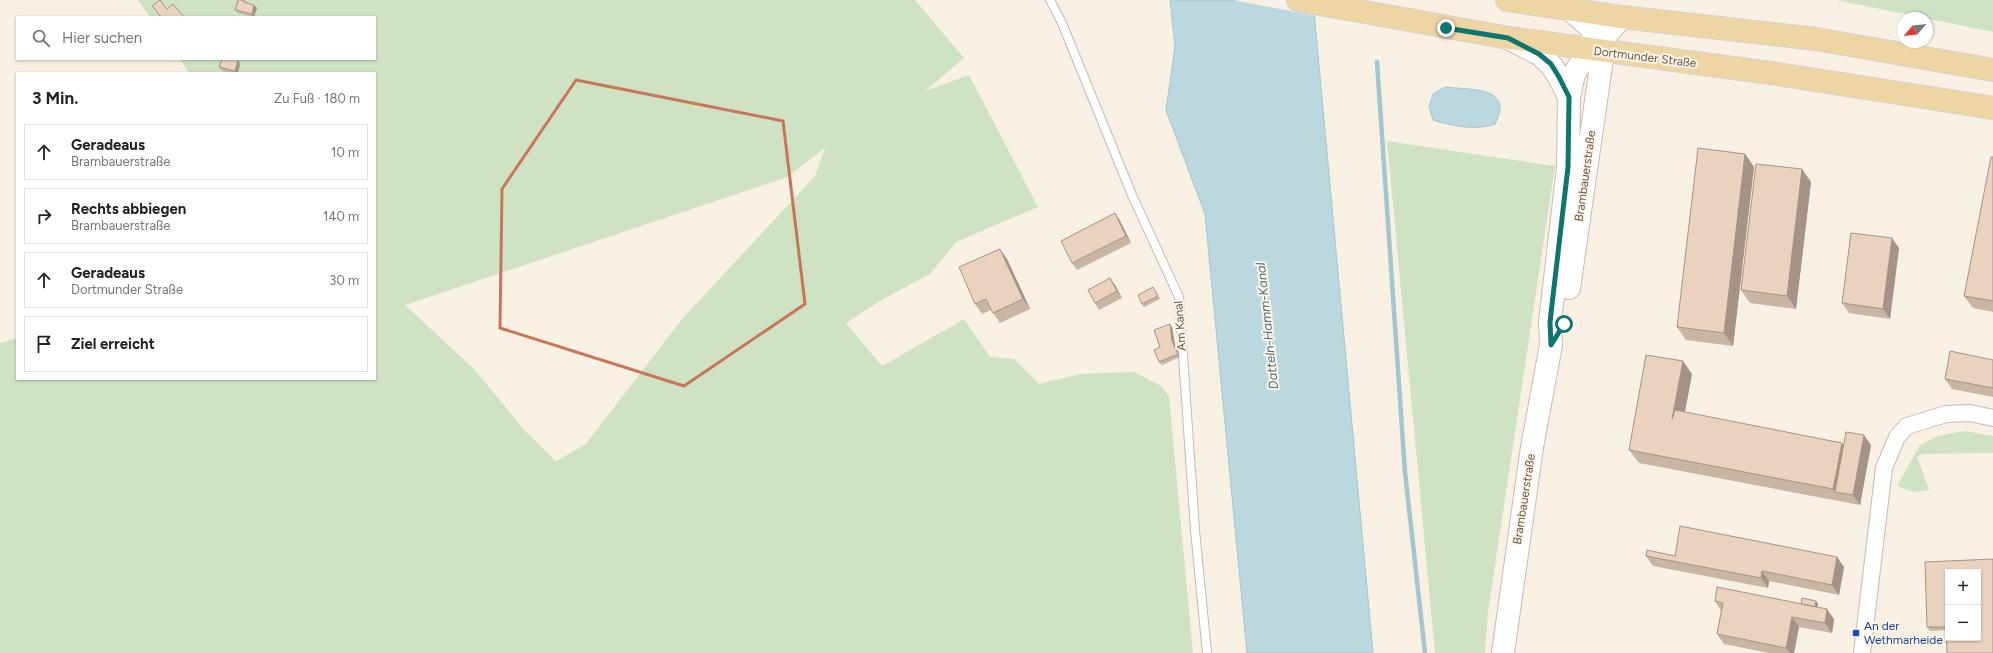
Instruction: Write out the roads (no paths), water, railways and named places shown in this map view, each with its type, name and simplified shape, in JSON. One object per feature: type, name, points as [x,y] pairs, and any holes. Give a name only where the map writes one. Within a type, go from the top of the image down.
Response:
[{"type":"main road","name":"Dortmunder Straße","points":[[1298,0],[1508,38],[1598,48],[1778,74],[1993,108]]},
{"type":"main road","points":[[1507,0],[1622,17],[1816,39],[1993,70]]},
{"type":"main road","points":[[1572,10],[1591,28],[1598,48]]},
{"type":"main road","points":[[1569,97],[1574,74],[1598,48],[1622,17]]},
{"type":"main road","name":"Brambauerstraße","points":[[1503,653],[1530,454],[1551,345],[1550,322],[1568,167],[1569,97],[1551,64],[1539,54],[1508,38]]},
{"type":"main road","name":"Brambauerstraße","points":[[1551,345],[1564,324],[1598,48]]},
{"type":"street","points":[[1862,653],[1884,468],[1897,437],[1907,426],[1946,414],[1970,413],[1993,418]]},
{"type":"lane","name":"Am Kanal","points":[[1050,0],[1059,16],[1132,195],[1179,298],[1192,492],[1207,653]]},
{"type":"water","name":"Datteln-Hamm-Kanal","points":[[1170,0],[1313,0],[1373,653],[1247,653],[1205,214],[1166,110],[1175,47]]},
{"type":"water","points":[[1445,87],[1477,90],[1487,92],[1495,96],[1499,103],[1500,112],[1495,124],[1479,127],[1464,127],[1433,120],[1429,107],[1433,94]]},
{"type":"waterway","points":[[1377,62],[1405,472],[1425,653]]},
{"type":"place","name":"An der Wethmarheide","points":[[1856,633]]}]
